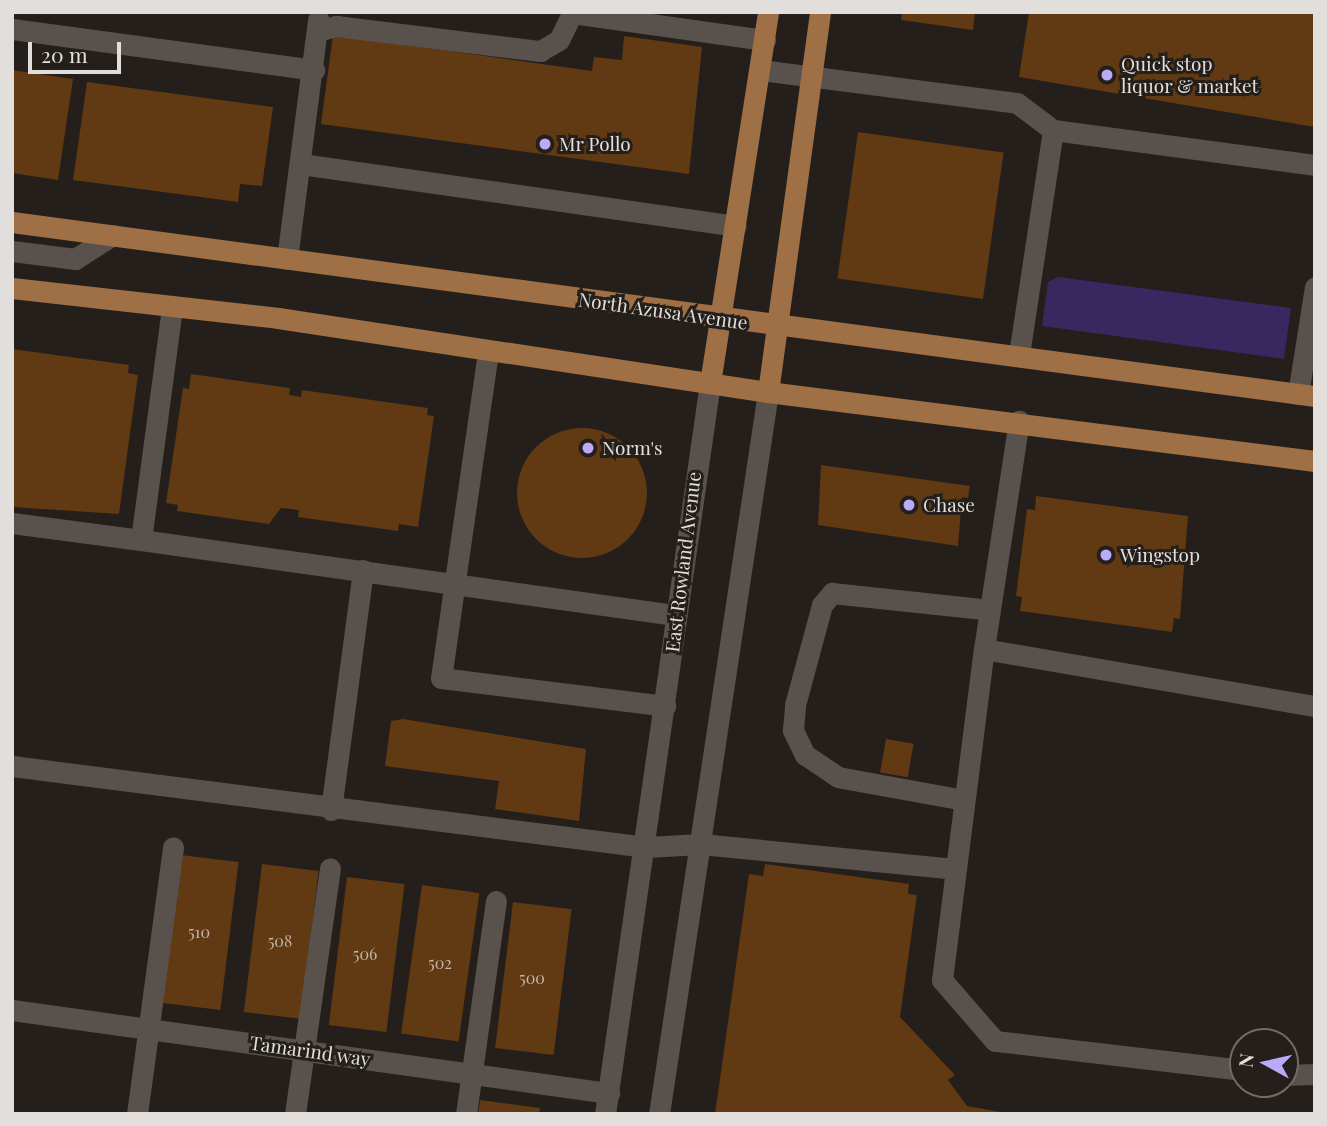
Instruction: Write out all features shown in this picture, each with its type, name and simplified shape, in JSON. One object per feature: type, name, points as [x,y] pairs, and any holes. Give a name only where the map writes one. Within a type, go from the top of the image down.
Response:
[{"type":"main road","name":"East Rowland Avenue","points":[[710,383],[723,319],[768,12]]},
{"type":"main road","points":[[768,392],[820,12]]},
{"type":"main road","name":"North Azusa Avenue","points":[[12,222],[1307,395]]},
{"type":"main road","points":[[12,288],[172,307],[768,392],[1019,421],[1315,461]]},
{"type":"street","points":[[287,259],[318,25],[540,51],[559,40],[572,13],[765,40]]},
{"type":"street","points":[[12,29],[314,70]]},
{"type":"street","points":[[760,70],[1017,103],[1053,130],[1315,165]]},
{"type":"street","points":[[1019,355],[1053,130]]},
{"type":"street","points":[[301,164],[736,226]]},
{"type":"street","points":[[12,251],[75,259],[113,235]]},
{"type":"street","points":[[1307,395],[1315,287]]},
{"type":"street","points":[[141,540],[172,307]]},
{"type":"street","points":[[488,352],[441,678],[665,706]]},
{"type":"street","name":"East Rowland Avenue","points":[[607,1103],[646,847],[674,615],[710,383]]},
{"type":"street","points":[[659,1114],[768,392]]},
{"type":"street","points":[[1019,421],[984,649],[942,980],[995,1041],[1229,1068]]},
{"type":"street","points":[[12,523],[674,615]]},
{"type":"street","points":[[331,810],[363,570]]},
{"type":"street","points":[[964,800],[881,790],[838,777],[805,755],[793,730],[795,705],[822,605],[832,593],[990,610]]},
{"type":"street","points":[[984,649],[1315,706]]},
{"type":"street","points":[[12,766],[331,810],[646,847],[701,844],[955,869]]},
{"type":"street","points":[[137,1114],[173,847]]},
{"type":"street","points":[[295,1114],[330,868]]},
{"type":"street","points":[[466,1114],[496,901]]},
{"type":"street","name":"Tamarind way","points":[[12,1010],[472,1074],[607,1103]]},
{"type":"shaded area","points":[[1058,277],[1291,308],[1284,359],[1042,326],[1048,282]]},
{"type":"building","points":[[902,12],[975,12],[973,30],[901,20]]},
{"type":"building","points":[[1029,12],[1315,12],[1315,127],[1019,77]]},
{"type":"building","points":[[333,35],[592,71],[594,57],[622,60],[624,36],[702,47],[689,174],[321,124]]},
{"type":"building","points":[[12,70],[73,79],[58,180],[12,173]]},
{"type":"building","points":[[87,82],[273,107],[262,186],[240,184],[238,202],[73,180]]},
{"type":"building","points":[[858,132],[1004,152],[983,299],[837,279]]},
{"type":"building","points":[[12,349],[129,365],[128,373],[138,375],[119,514],[12,507]]},
{"type":"building","points":[[191,374],[290,388],[289,395],[301,397],[302,390],[428,408],[427,415],[434,416],[418,527],[399,524],[398,531],[298,517],[299,510],[281,508],[269,524],[177,511],[178,505],[166,503],[183,388],[189,389]]},
{"type":"building","points":[[582,428],[607,433],[628,447],[642,468],[647,493],[642,518],[628,539],[607,553],[582,558],[557,553],[536,539],[522,518],[517,493],[522,468],[536,447],[557,433]]},
{"type":"building","points":[[821,465],[970,486],[968,498],[962,497],[958,546],[818,525]]},
{"type":"building","points":[[1036,496],[1188,516],[1180,619],[1174,618],[1172,632],[1020,611],[1022,597],[1016,596],[1027,509],[1035,510]]},
{"type":"building","points":[[403,719],[586,749],[579,821],[495,809],[499,781],[385,766],[391,721]]},
{"type":"building","points":[[886,739],[914,744],[908,777],[880,772]]},
{"type":"building","points":[[181,855],[239,862],[220,1010],[163,1003]]},
{"type":"building","points":[[262,864],[319,871],[300,1019],[244,1012]]},
{"type":"building","points":[[765,864],[909,884],[908,894],[917,895],[900,1017],[955,1075],[948,1080],[967,1106],[1012,1114],[715,1114],[749,874],[763,876]]},
{"type":"building","points":[[347,877],[405,884],[386,1032],[329,1025]]},
{"type":"building","points":[[422,885],[479,893],[459,1042],[401,1034]]},
{"type":"building","points":[[513,902],[572,909],[554,1055],[495,1048]]},
{"type":"building","points":[[480,1100],[540,1108],[539,1114],[478,1114]]},
{"type":"place","name":"Quick stop liquor & market","points":[[1107,75]]},
{"type":"place","name":"Mr Pollo","points":[[545,144]]},
{"type":"place","name":"Norm's","points":[[588,448]]},
{"type":"place","name":"Chase","points":[[909,505]]},
{"type":"place","name":"Wingstop","points":[[1106,555]]}]
